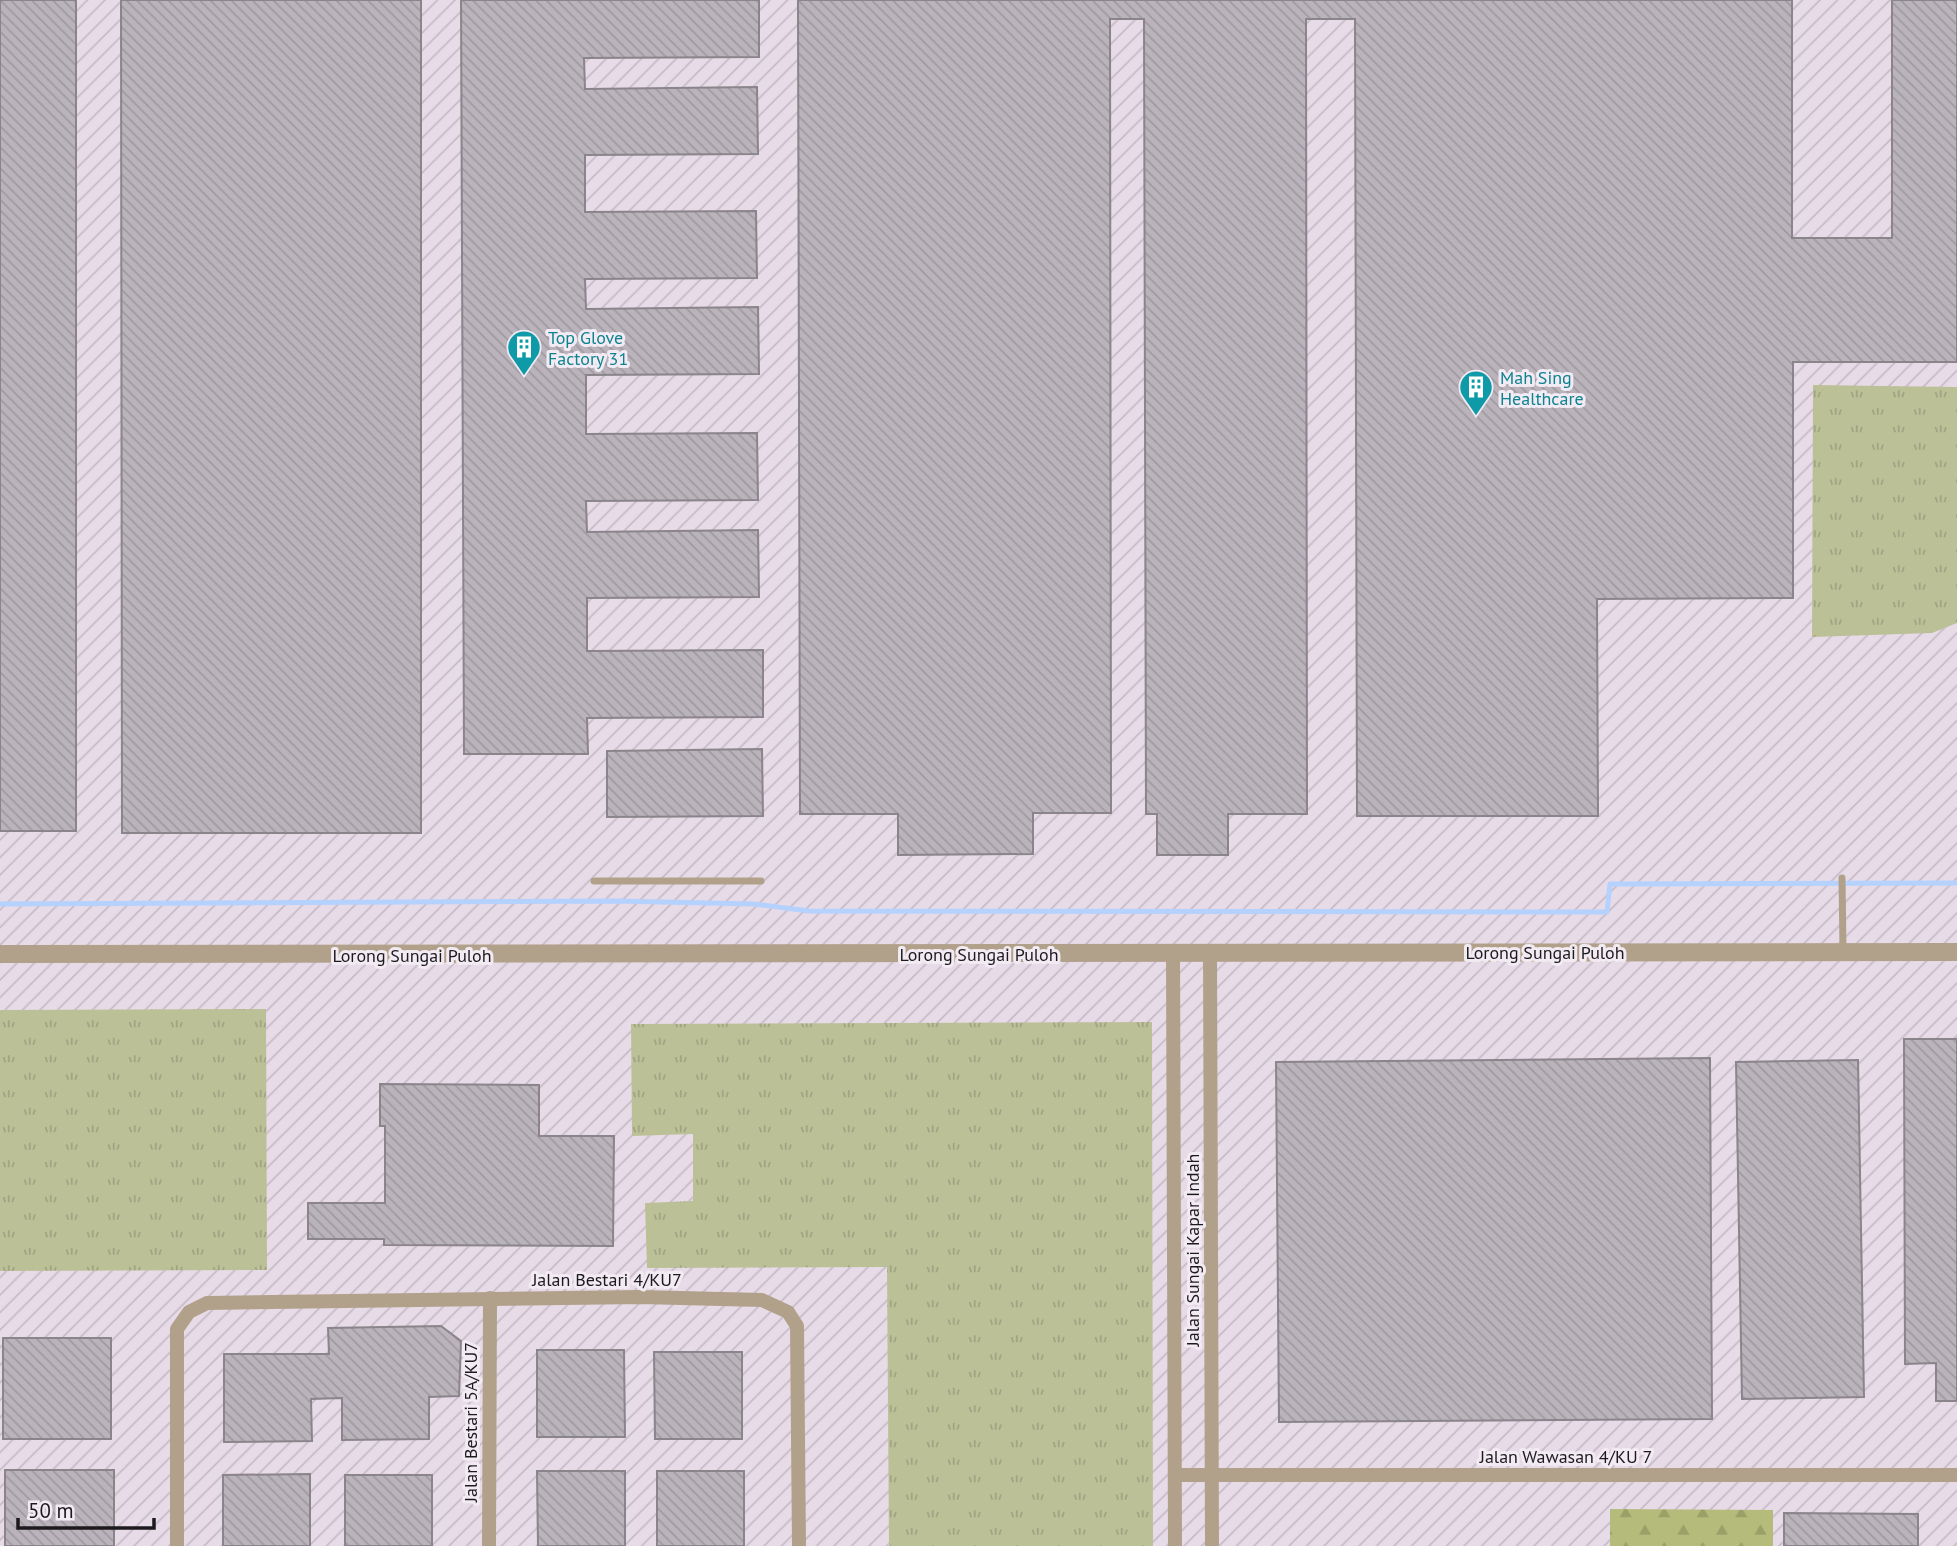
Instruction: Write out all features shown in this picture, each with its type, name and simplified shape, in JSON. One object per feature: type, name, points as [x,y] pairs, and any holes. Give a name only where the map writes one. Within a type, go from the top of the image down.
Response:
[{"type":"street","name":"Lorong Sungai Puloh","points":[[0,954],[1957,952]]},
{"type":"street","name":"Jalan Sungai Kapar Indah","points":[[1174,953],[1175,1546]]},
{"type":"street","name":"Jalan Sungai Kapar Indah","points":[[1210,953],[1212,1546]]},
{"type":"street","name":"Jalan Bestari 4/KU7","points":[[177,1546],[177,1329],[189,1312],[207,1303],[640,1297],[762,1300],[788,1312],[797,1326],[799,1546]]},
{"type":"street","name":"Jalan Bestari 5A/KU7","points":[[489,1546],[491,1298]]},
{"type":"street","name":"Jalan Wawasan 4/KU 7","points":[[1175,1475],[1957,1475]]},
{"type":"lane","points":[[1842,878],[1843,951]]},
{"type":"lane","points":[[594,881],[761,881]]},
{"type":"shaded area","points":[[0,0],[1957,0],[1957,1546],[0,1546]]},
{"type":"green space","points":[[1813,385],[1957,387],[1957,623],[1932,633],[1812,637]]},
{"type":"green space","points":[[266,1009],[267,1270],[0,1271],[0,1010]]},
{"type":"green space","points":[[1152,1022],[1153,1546],[889,1546],[887,1267],[647,1268],[645,1203],[693,1201],[693,1134],[632,1136],[631,1024]]},
{"type":"green space","points":[[1610,1509],[1773,1510],[1773,1546],[1610,1546]]},
{"type":"building","points":[[0,0],[76,0],[76,831],[0,831]]},
{"type":"building","points":[[121,0],[421,0],[421,833],[122,833]]},
{"type":"building","points":[[461,0],[759,0],[759,57],[584,58],[585,89],[757,87],[758,154],[585,155],[585,212],[756,211],[757,278],[585,279],[586,309],[758,307],[759,374],[586,375],[586,434],[757,433],[758,500],[586,501],[587,532],[758,530],[759,597],[587,598],[587,651],[763,650],[763,717],[587,718],[588,754],[464,754]]},
{"type":"building","points":[[798,0],[1792,0],[1792,238],[1892,238],[1892,0],[1957,0],[1957,362],[1793,362],[1793,598],[1597,599],[1598,816],[1357,816],[1355,19],[1306,19],[1307,814],[1228,814],[1228,855],[1157,855],[1157,814],[1146,814],[1144,19],[1110,19],[1111,813],[1033,813],[1033,854],[898,855],[898,814],[800,814]]},
{"type":"building","points":[[762,749],[763,816],[607,817],[607,751]]},
{"type":"building","points":[[1904,1039],[1957,1039],[1957,1401],[1936,1401],[1936,1363],[1905,1364]]},
{"type":"building","points":[[1710,1058],[1712,1419],[1279,1422],[1276,1062]]},
{"type":"building","points":[[1858,1060],[1864,1397],[1742,1399],[1736,1062]]},
{"type":"building","points":[[380,1084],[539,1085],[539,1136],[614,1136],[613,1246],[384,1245],[384,1239],[308,1239],[308,1203],[385,1203],[385,1126],[380,1126]]},
{"type":"building","points":[[441,1326],[461,1341],[459,1396],[429,1397],[429,1439],[342,1440],[342,1398],[311,1399],[312,1441],[224,1442],[224,1354],[329,1354],[328,1328]]},
{"type":"building","points":[[3,1338],[111,1338],[111,1439],[3,1439]]},
{"type":"building","points":[[537,1350],[624,1350],[625,1437],[537,1437]]},
{"type":"building","points":[[654,1352],[742,1352],[742,1439],[655,1439]]},
{"type":"building","points":[[5,1470],[114,1470],[114,1546],[5,1546]]},
{"type":"building","points":[[537,1471],[625,1471],[625,1546],[538,1546]]},
{"type":"building","points":[[657,1471],[744,1471],[744,1546],[657,1546]]},
{"type":"building","points":[[310,1474],[310,1546],[223,1546],[223,1475]]},
{"type":"building","points":[[345,1475],[432,1475],[432,1546],[345,1546]]},
{"type":"building","points":[[1784,1513],[1918,1514],[1918,1546],[1784,1546]]},
{"type":"waterway","points":[[0,904],[617,901],[754,904],[809,911],[1607,912],[1610,884],[1957,883]]},
{"type":"place","name":"Top Glove Factory 31","points":[[524,377]]},
{"type":"place","name":"Mah Sing Healthcare","points":[[1476,417]]}]
